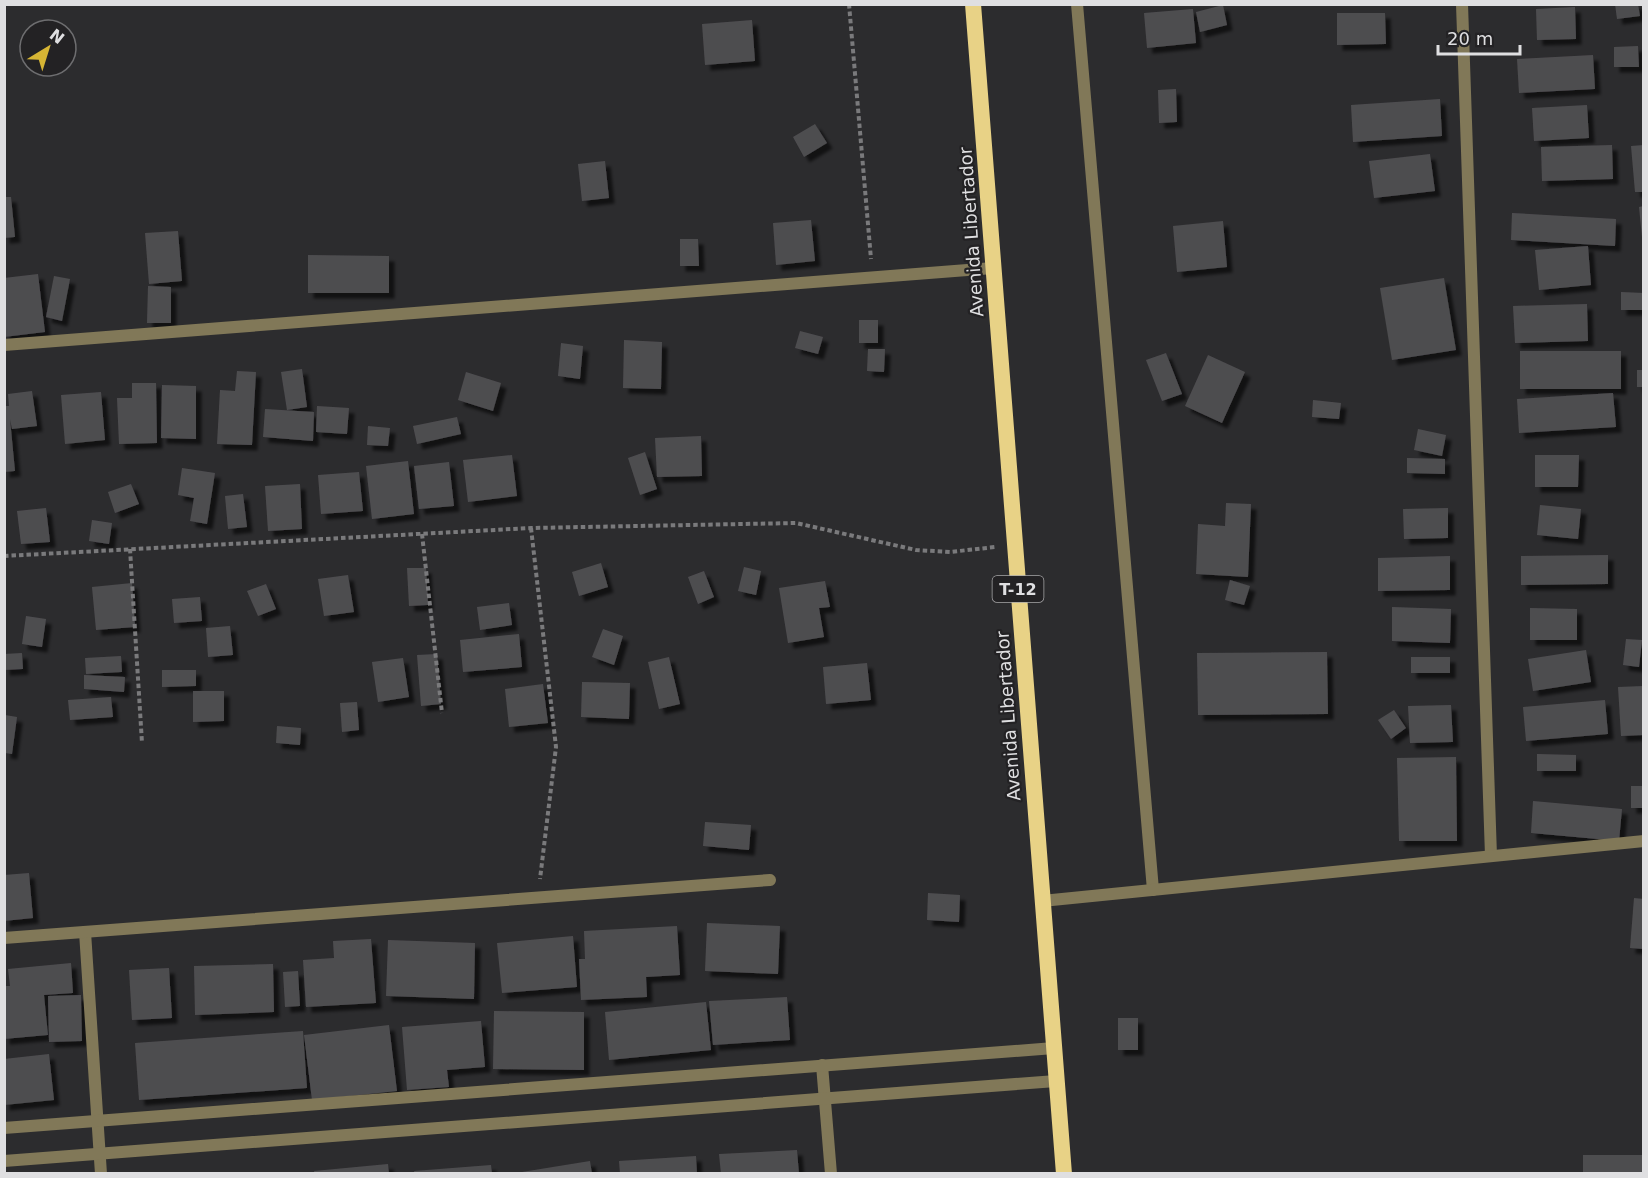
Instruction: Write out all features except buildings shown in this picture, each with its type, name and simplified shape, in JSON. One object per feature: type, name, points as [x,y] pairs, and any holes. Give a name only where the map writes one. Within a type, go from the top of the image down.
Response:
[{"type":"highway","name":"Avenida Libertador","points":[[973,4],[1064,1173]]},
{"type":"street","points":[[1077,4],[1153,890]]},
{"type":"street","points":[[1462,4],[1491,856]]},
{"type":"street","points":[[4,345],[993,268]]},
{"type":"street","points":[[1042,901],[1644,841]]},
{"type":"street","points":[[4,938],[770,880]]},
{"type":"street","points":[[86,932],[101,1173]]},
{"type":"street","points":[[4,1128],[1054,1048]]},
{"type":"street","points":[[822,1065],[831,1173]]},
{"type":"street","points":[[4,1161],[1056,1081]]},
{"type":"path","points":[[849,4],[873,278]]},
{"type":"path","points":[[4,556],[531,528],[796,523],[916,550],[950,552],[1015,544]]},
{"type":"path","points":[[531,528],[556,747],[537,897]]},
{"type":"path","points":[[422,534],[442,713]]},
{"type":"path","points":[[130,549],[142,743]]}]
